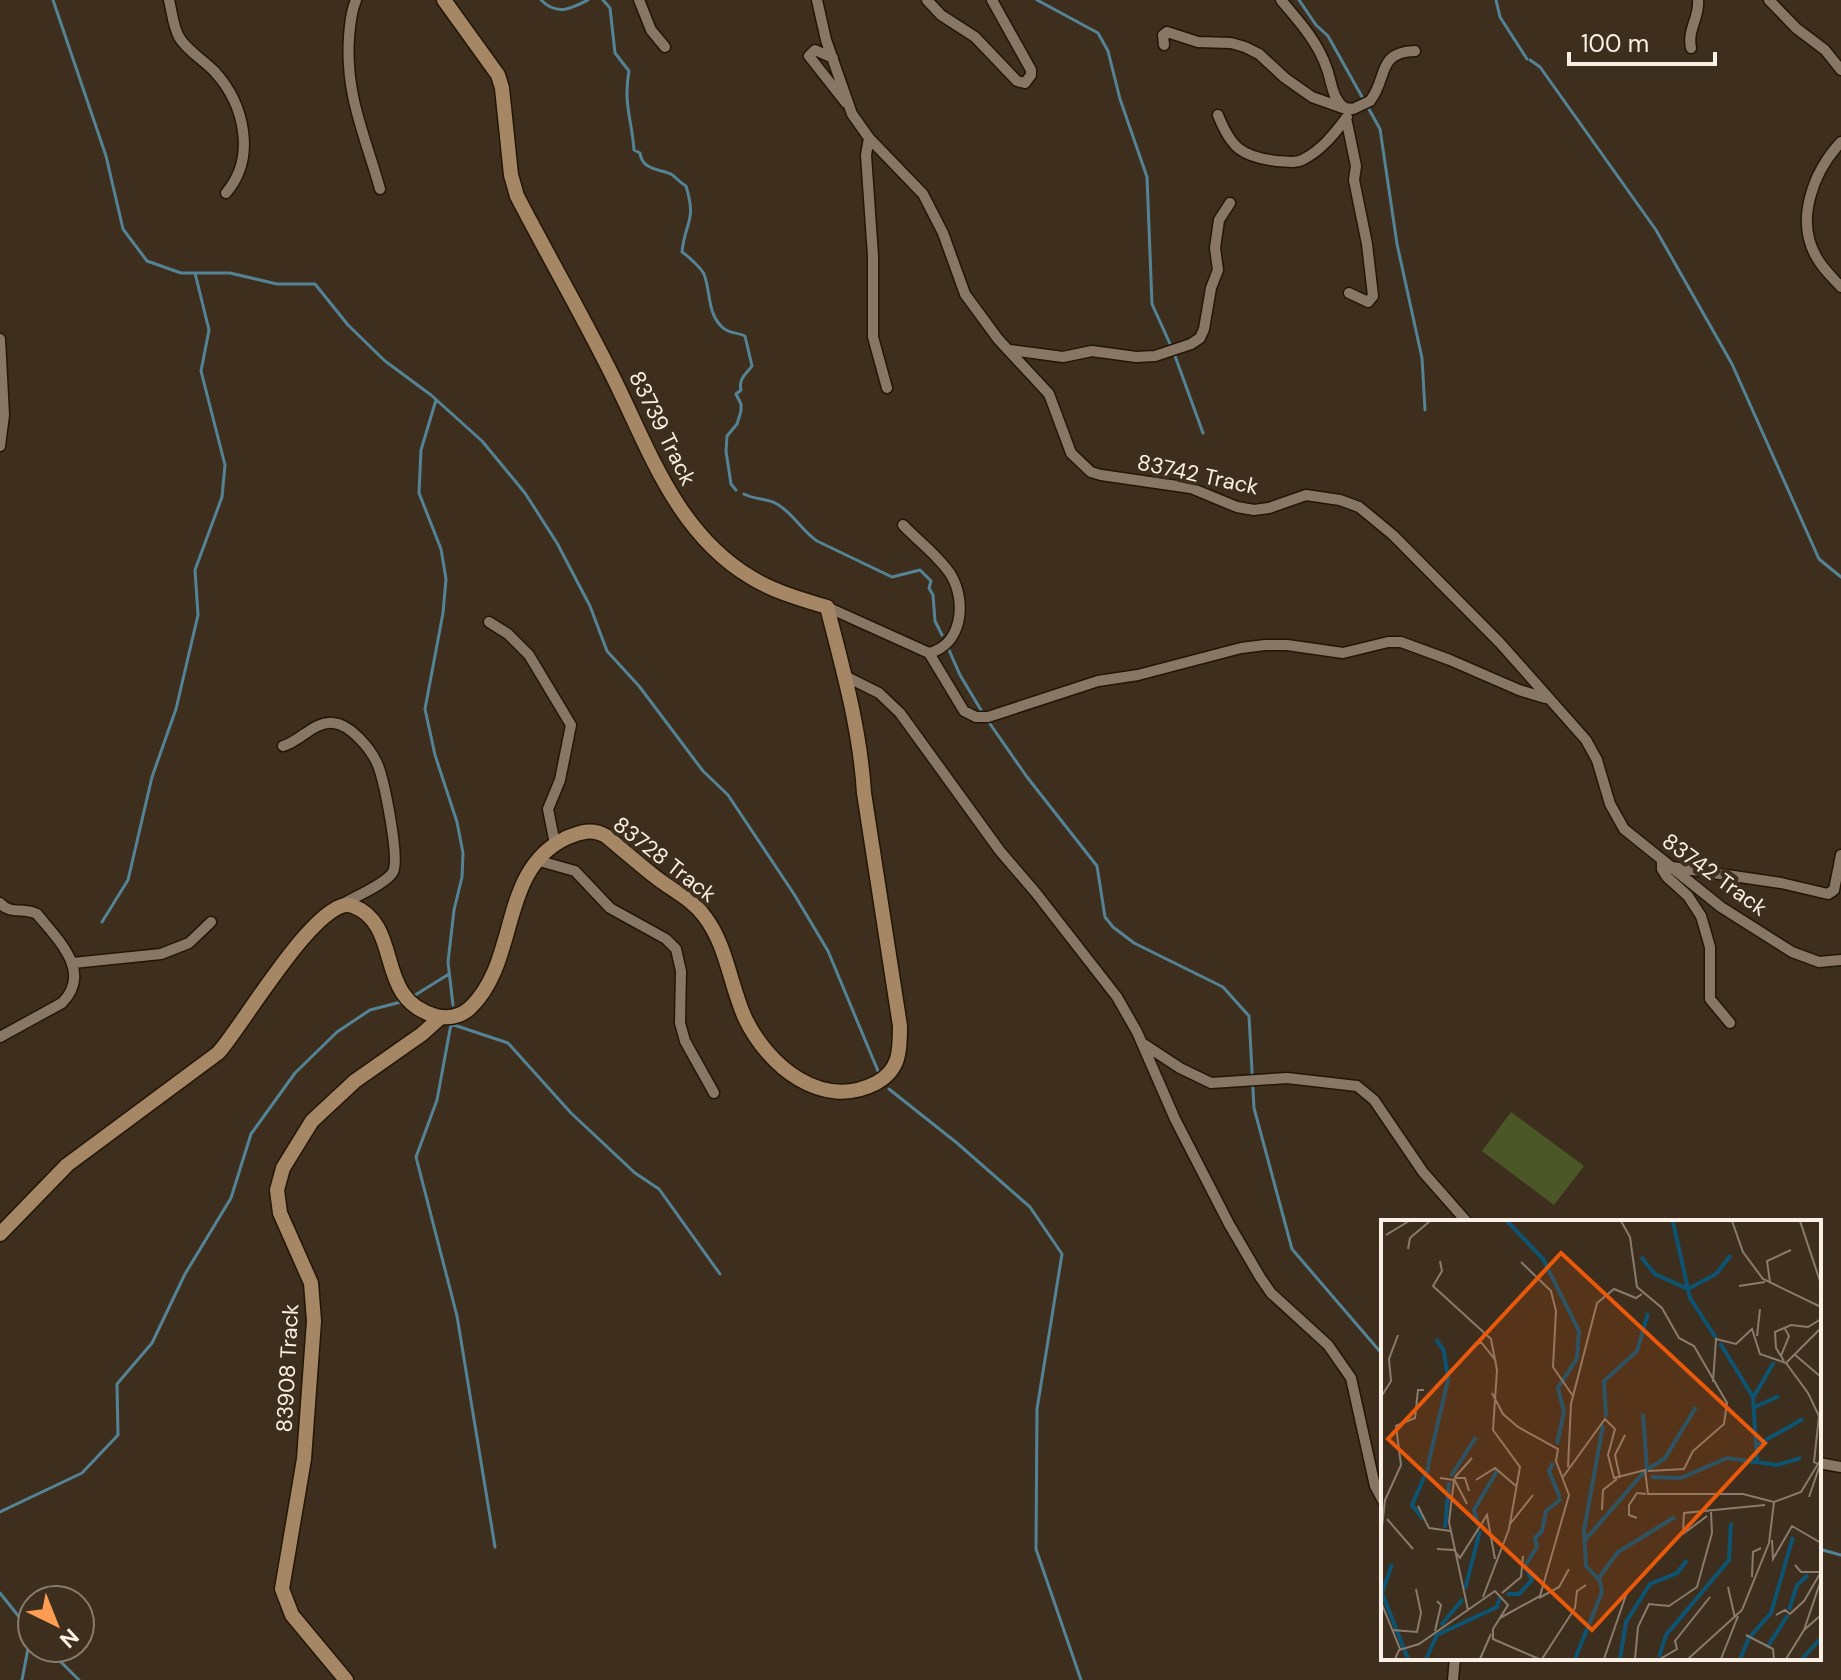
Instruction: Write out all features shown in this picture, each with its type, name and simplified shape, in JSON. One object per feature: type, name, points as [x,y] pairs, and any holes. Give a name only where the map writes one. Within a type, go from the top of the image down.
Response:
[{"type":"street","points":[[169,0],[175,28],[182,42],[215,72],[238,108],[243,157],[237,179],[226,193]]},
{"type":"street","points":[[356,0],[351,13],[348,67],[355,114],[380,189]]},
{"type":"street","name":"83739 Track","points":[[444,0],[498,75],[504,100],[511,175],[517,196],[594,339],[670,495],[700,533],[730,563],[777,590],[827,607],[929,653]]},
{"type":"street","points":[[639,0],[651,30],[665,47]]},
{"type":"street","name":"83742 Track","points":[[817,0],[848,105],[869,138],[923,194],[943,233],[965,294],[1043,385],[1071,453],[1091,472],[1191,488],[1237,507],[1254,510],[1306,495],[1359,507],[1393,535],[1500,643],[1592,748],[1616,817],[1624,829],[1721,907],[1792,952],[1819,962],[1841,960]]},
{"type":"street","points":[[927,0],[941,15],[975,37],[1017,81],[1025,83],[1031,70],[992,0]]},
{"type":"street","points":[[1281,0],[1316,45],[1336,98],[1348,112],[1356,166],[1354,180],[1367,244],[1373,296],[1368,302],[1349,293]]},
{"type":"street","points":[[1691,48],[1690,33],[1699,10],[1698,0]]},
{"type":"street","points":[[1769,0],[1796,28],[1825,50],[1841,70]]},
{"type":"street","points":[[1164,45],[1163,35],[1167,32],[1198,42],[1231,43],[1245,47],[1259,54],[1312,97],[1348,112]]},
{"type":"street","points":[[833,58],[815,50],[809,56],[848,105]]},
{"type":"street","points":[[1218,115],[1229,140],[1242,152],[1255,158],[1295,162],[1306,158],[1328,141],[1348,112],[1370,101],[1389,59],[1399,53],[1415,51]]},
{"type":"street","points":[[869,138],[866,155],[873,256],[873,337],[887,388]]},
{"type":"street","points":[[1841,142],[1820,169],[1812,188],[1808,227],[1812,249],[1818,260],[1841,287]]},
{"type":"street","points":[[1010,350],[1063,357],[1092,351],[1136,357],[1155,356],[1200,338],[1218,270],[1215,248],[1219,220],[1230,203]]},
{"type":"street","points":[[0,339],[4,415],[0,446]]},
{"type":"street","points":[[903,525],[951,576],[959,600],[958,627],[954,637],[937,651],[929,653],[964,711],[976,717],[988,717],[1098,681],[1138,675],[1241,648],[1265,645],[1343,653],[1388,642],[1401,642],[1547,699]]},
{"type":"street","name":"83728 Track","points":[[441,1017],[463,1014],[471,1008],[487,983],[496,965],[520,888],[536,860],[555,844],[584,832],[600,833],[696,907],[715,934],[751,1030],[777,1062],[796,1078],[827,1092],[856,1090],[881,1080],[898,1062],[900,1026],[864,793],[862,758],[827,607]]},
{"type":"street","points":[[489,622],[508,634],[529,655],[571,725],[560,780],[548,809],[555,844]]},
{"type":"street","points":[[845,676],[879,693],[900,713],[1000,851],[1105,980],[1141,1042],[1175,1119],[1260,1277],[1271,1293],[1328,1345],[1351,1378],[1375,1486],[1381,1497]]},
{"type":"street","points":[[0,1234],[67,1165],[218,1053],[233,1038],[286,957],[326,915],[392,874],[395,866],[392,825],[379,768],[355,735],[336,723],[323,723],[283,746]]},
{"type":"street","points":[[1730,1023],[1710,999],[1710,947],[1701,916],[1688,896],[1667,877],[1664,864],[1828,894],[1834,890],[1841,855]]},
{"type":"street","points":[[536,860],[567,866],[575,871],[610,908],[666,939],[676,949],[681,971],[680,1023],[685,1041],[714,1093]]},
{"type":"street","points":[[0,903],[9,910],[37,914],[73,963],[76,977],[70,995],[49,1011],[0,1037]]},
{"type":"street","points":[[341,905],[357,907],[375,923],[405,999],[424,1012],[441,1017]]},
{"type":"street","points":[[73,963],[161,954],[189,943],[211,922]]},
{"type":"street","name":"83908 Track","points":[[346,1680],[292,1615],[282,1589],[282,1575],[299,1499],[314,1321],[311,1283],[280,1213],[277,1190],[283,1168],[312,1121],[355,1081],[441,1017]]},
{"type":"street","points":[[1141,1042],[1180,1068],[1211,1083],[1287,1078],[1357,1086],[1374,1100],[1423,1172],[1465,1220]]},
{"type":"street","points":[[1821,1463],[1841,1467]]},
{"type":"street","points":[[1453,1680],[1455,1660]]},
{"type":"green space","points":[[1511,1112],[1584,1166],[1554,1205],[1482,1151]]},
{"type":"waterway","points":[[53,0],[106,156],[123,229],[147,261],[181,273],[230,273],[277,284],[315,284],[348,325],[385,361],[431,395],[482,441],[525,493],[557,543],[590,606],[607,651],[639,686],[703,771],[728,795],[794,894],[828,951],[878,1071]]},
{"type":"waterway","points":[[541,0],[558,9],[588,0]]},
{"type":"waterway","points":[[603,0],[610,8],[615,53],[629,71],[627,103],[634,150],[640,153],[648,166],[671,174],[686,186],[690,215],[682,252],[704,274],[717,321],[727,331],[745,336],[752,366],[736,394],[741,411],[737,424],[727,436],[726,451],[731,484],[736,490]]},
{"type":"waterway","points":[[1037,0],[1098,33],[1108,51],[1120,99],[1147,177],[1152,304],[1171,346]]},
{"type":"waterway","points":[[1299,0],[1316,25],[1328,36],[1380,129],[1397,244],[1422,358],[1425,410]]},
{"type":"waterway","points":[[1496,0],[1500,17],[1527,59]]},
{"type":"waterway","points":[[1530,60],[1540,67],[1656,230],[1732,364],[1819,559],[1841,577]]},
{"type":"waterway","points":[[102,922],[128,880],[152,777],[176,709],[198,615],[195,570],[222,497],[225,465],[201,371],[209,330],[195,273]]},
{"type":"waterway","points":[[1175,356],[1203,433]]},
{"type":"waterway","points":[[436,400],[421,450],[419,493],[441,549],[446,579],[443,613],[425,709],[463,853],[448,962],[453,1005]]},
{"type":"waterway","points":[[744,494],[777,504],[817,541],[892,577],[920,570],[931,581],[929,588],[933,595],[935,621],[942,635]]},
{"type":"waterway","points":[[949,650],[981,710]]},
{"type":"waterway","points":[[988,721],[1027,777],[1097,866],[1105,917],[1113,927],[1134,943],[1223,987],[1249,1016],[1254,1108],[1292,1249],[1381,1353]]},
{"type":"waterway","points":[[412,997],[449,974]]},
{"type":"waterway","points":[[0,1512],[82,1473],[118,1435],[117,1384],[152,1343],[185,1274],[231,1198],[251,1134],[295,1073],[337,1032],[370,1010],[401,1002]]},
{"type":"waterway","points":[[495,1547],[457,1316],[416,1157],[437,1100],[451,1024],[508,1043],[571,1113],[635,1173],[659,1189],[720,1274]]},
{"type":"waterway","points":[[889,1089],[1030,1207],[1062,1254],[1037,1409],[1036,1549],[1081,1680]]},
{"type":"waterway","points":[[1821,1550],[1841,1555]]},
{"type":"waterway","points":[[0,1593],[16,1613]]},
{"type":"waterway","points":[[22,1680],[25,1664]]},
{"type":"waterway","points":[[63,1664],[79,1680]]}]
